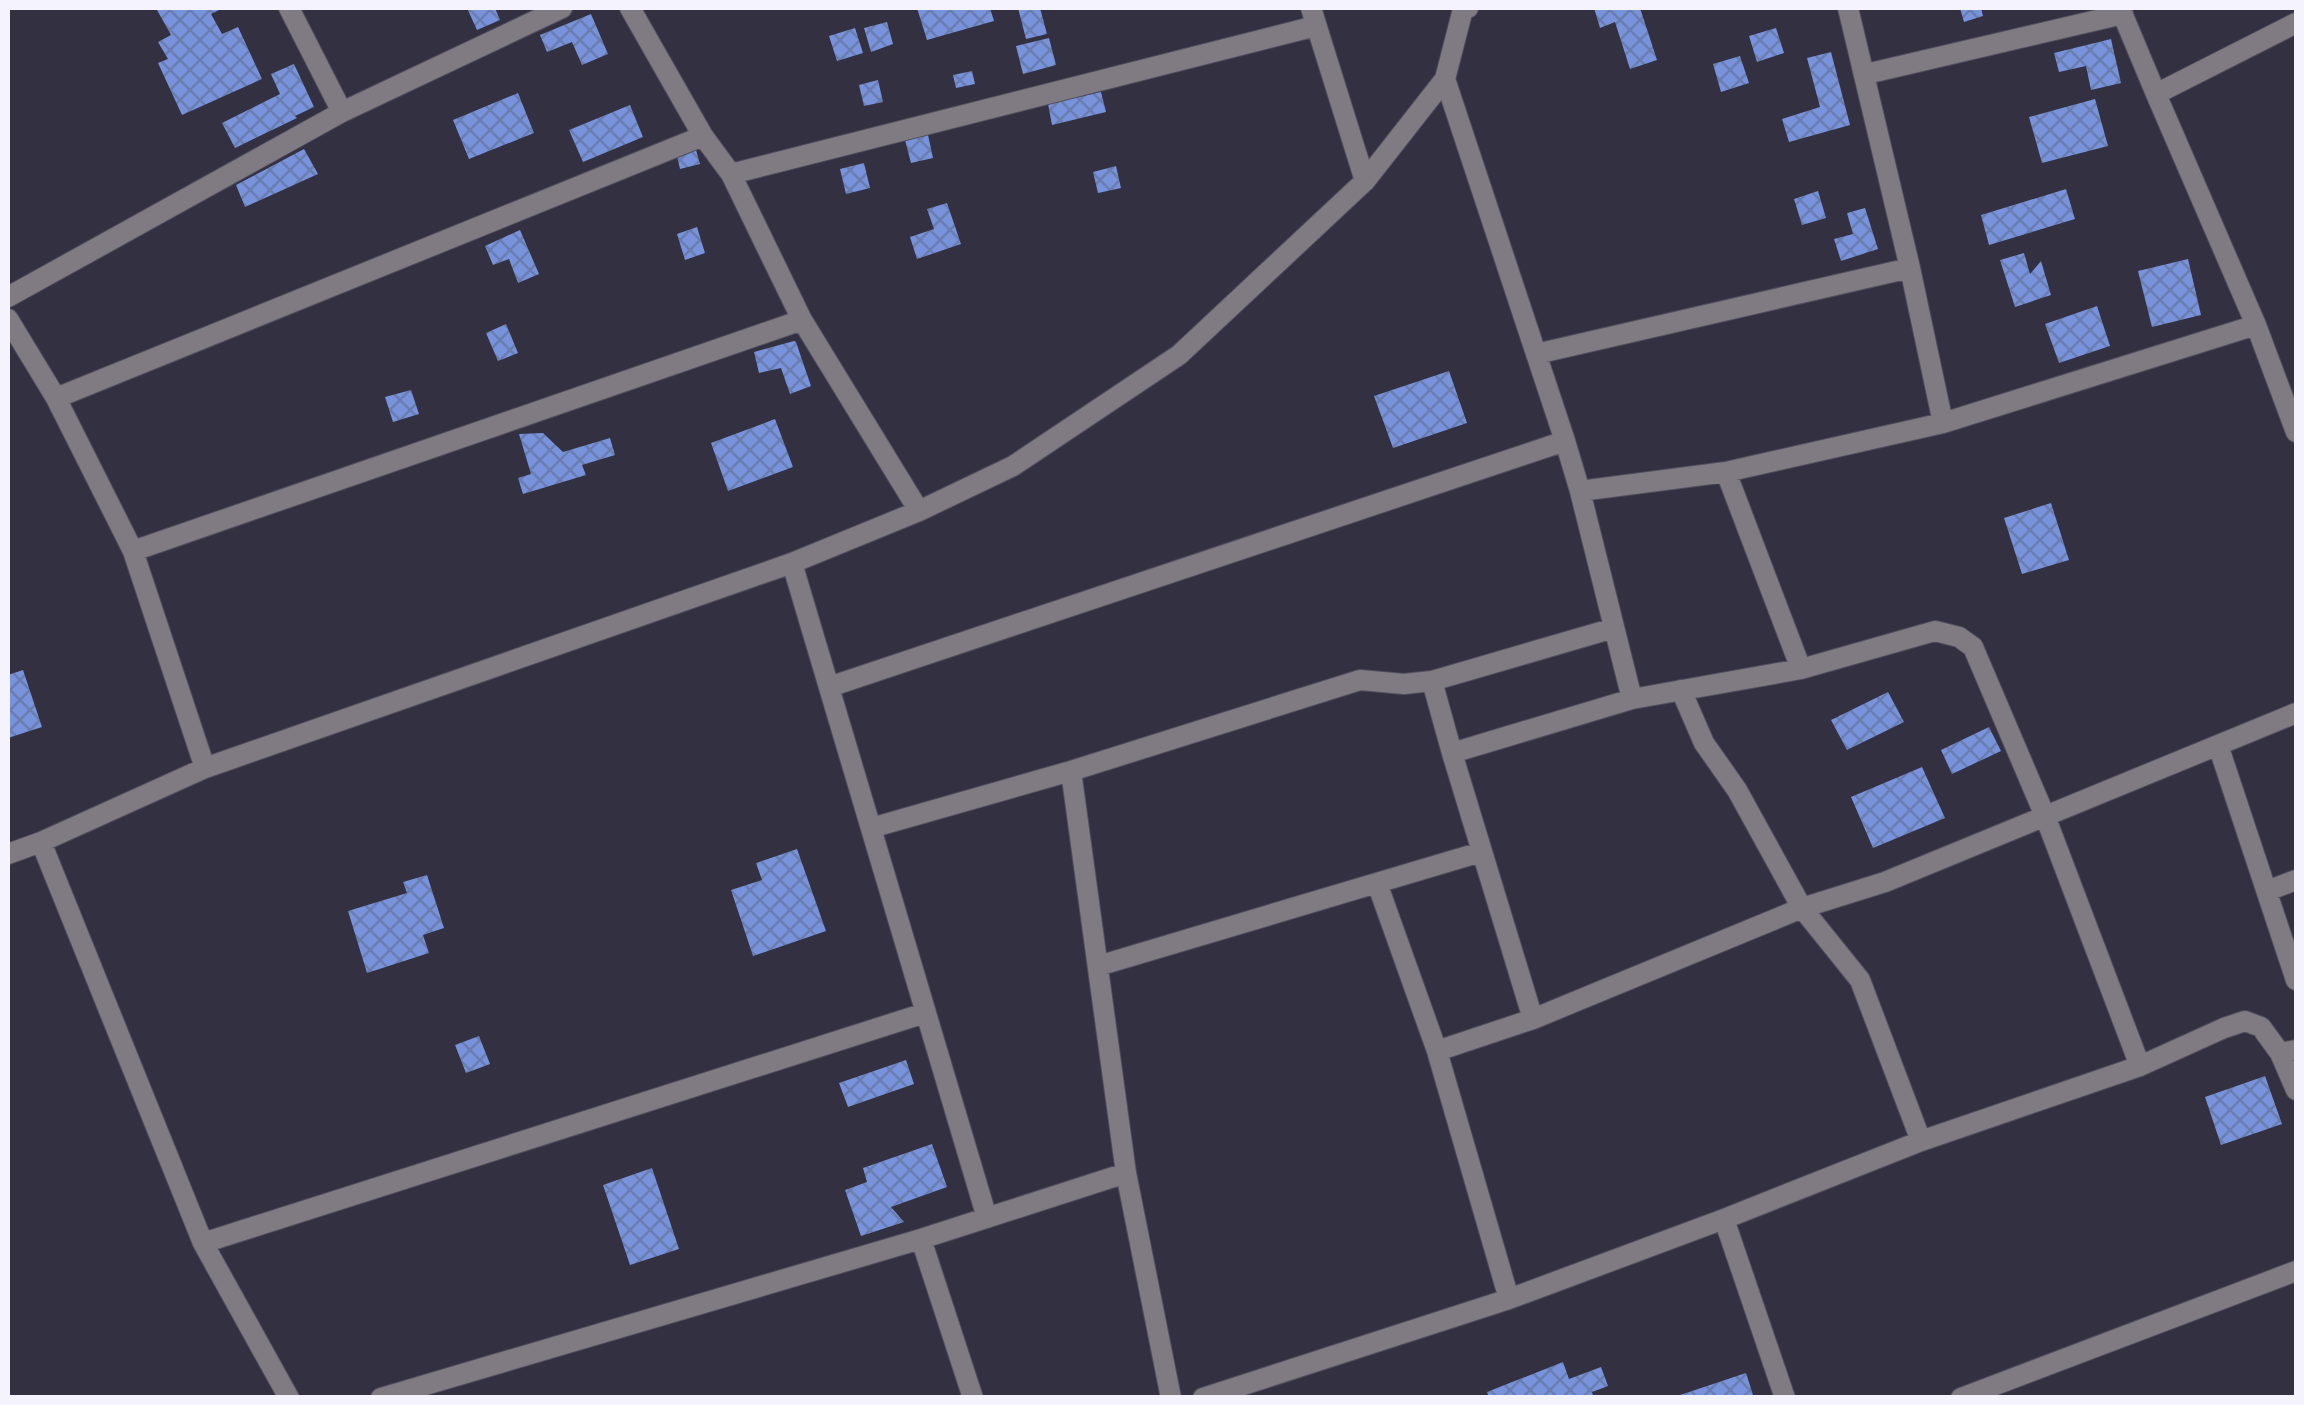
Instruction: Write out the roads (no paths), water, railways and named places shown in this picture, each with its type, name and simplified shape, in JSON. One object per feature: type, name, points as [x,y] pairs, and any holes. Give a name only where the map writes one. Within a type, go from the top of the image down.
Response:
[{"type":"street","points":[[289,8],[342,112]]},
{"type":"street","points":[[8,297],[342,112],[562,8]]},
{"type":"street","points":[[630,8],[703,136],[731,174],[802,320],[919,511]]},
{"type":"street","points":[[8,854],[206,768],[792,563],[919,511],[1013,466],[1179,355],[1365,181],[1445,79],[1465,8]]},
{"type":"street","points":[[1848,8],[1943,423]]},
{"type":"street","points":[[1866,74],[2122,11],[2256,325],[2296,432]]},
{"type":"street","points":[[731,174],[1314,17],[1365,181]]},
{"type":"street","points":[[2156,94],[2296,24]]},
{"type":"street","points":[[1445,79],[1565,441],[1632,699]]},
{"type":"street","points":[[56,398],[703,136]]},
{"type":"street","points":[[1536,354],[1910,268]]},
{"type":"street","points":[[8,319],[56,398],[134,550],[206,768]]},
{"type":"street","points":[[134,550],[802,320]]},
{"type":"street","points":[[1580,491],[1726,472],[1943,423],[2256,325]]},
{"type":"street","points":[[829,686],[1565,441]]},
{"type":"street","points":[[1726,472],[1801,669]]},
{"type":"street","points":[[792,563],[987,1218]]},
{"type":"street","points":[[871,828],[1071,772],[1360,680],[1404,684],[1432,681],[1614,628]]},
{"type":"street","points":[[1452,753],[1632,699],[1801,669],[1936,631],[1958,638],[1973,647],[2045,816],[2140,1066]]},
{"type":"street","points":[[1432,681],[1533,1019]]},
{"type":"street","points":[[1680,690],[1704,743],[1737,790],[1802,908],[1860,980],[1921,1141]]},
{"type":"street","points":[[1437,1051],[1533,1019],[1802,908],[1886,882],[2296,714]]},
{"type":"street","points":[[2218,745],[2296,980]]},
{"type":"street","points":[[1071,772],[1126,1173],[1171,1398]]},
{"type":"street","points":[[41,842],[203,1243],[289,1398]]},
{"type":"street","points":[[1098,966],[1480,852]]},
{"type":"street","points":[[2266,891],[2296,880]]},
{"type":"street","points":[[1377,883],[1437,1051],[1510,1299]]},
{"type":"street","points":[[203,1243],[926,1013]]},
{"type":"street","points":[[1203,1398],[1510,1299],[1921,1141],[2140,1066],[2245,1022],[2261,1027],[2288,1051],[2296,1090]]},
{"type":"street","points":[[381,1398],[921,1239],[1126,1173]]},
{"type":"street","points":[[1724,1219],[1785,1398]]},
{"type":"street","points":[[921,1239],[974,1398]]},
{"type":"street","points":[[1961,1398],[2296,1271]]}]
